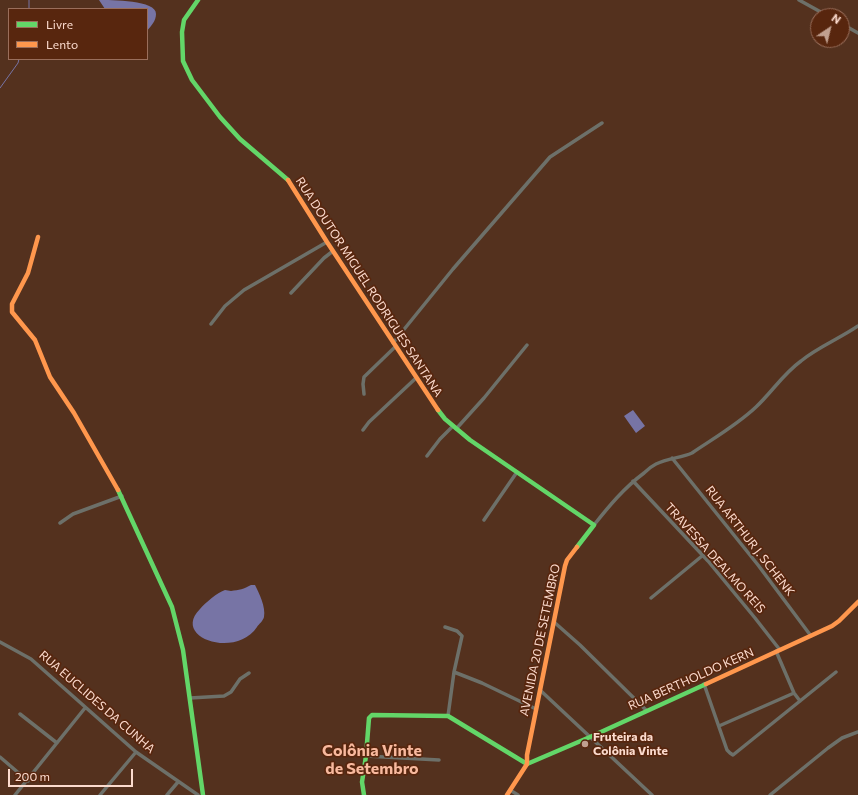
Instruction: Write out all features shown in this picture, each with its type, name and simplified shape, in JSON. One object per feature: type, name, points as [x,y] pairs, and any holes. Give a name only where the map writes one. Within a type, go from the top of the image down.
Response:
[{"type":"street","name":"RUA DOUTOR MIGUEL RODRIGUES SANTANA","points":[[198,0],[187,15],[182,32],[183,61],[192,80],[220,117],[240,139],[289,181],[433,404],[454,428],[594,525]]},
{"type":"street","points":[[799,0],[814,8]]},
{"type":"street","points":[[364,394],[364,377],[394,345],[458,264],[550,158],[602,123]]},
{"type":"street","points":[[38,237],[24,284],[12,304],[12,312],[20,324],[35,340],[50,377],[81,425],[122,496],[172,608],[183,650],[203,795]]},
{"type":"street","points":[[211,324],[225,306],[244,290],[327,242]]},
{"type":"street","points":[[291,293],[324,258],[333,251]]},
{"type":"street","name":"AVENIDA 20 DE SETEMBRO","points":[[507,795],[527,764],[527,756],[536,710],[567,560],[617,496],[654,464],[672,458],[683,457],[692,453],[725,431],[757,406],[784,375],[800,361],[858,326]]},
{"type":"street","points":[[427,456],[440,439],[454,428],[484,398],[527,345]]},
{"type":"street","points":[[363,430],[369,422],[416,378]]},
{"type":"street","name":"RUA ARTHUR J. SCHENK","points":[[672,458],[758,565],[811,636]]},
{"type":"street","points":[[484,520],[517,472]]},
{"type":"street","name":"TRAVESSA DEALMO REIS","points":[[633,481],[702,556],[755,618],[778,651],[794,693],[800,701]]},
{"type":"street","points":[[60,523],[73,514],[122,496]]},
{"type":"street","points":[[651,598],[702,556]]},
{"type":"street","name":"RUA BERTHOLDO KERN","points":[[527,764],[590,737],[646,710],[811,636],[839,621],[858,602]]},
{"type":"street","points":[[554,622],[580,645],[646,710]]},
{"type":"street","points":[[445,627],[457,631],[462,636],[454,672],[448,716]]},
{"type":"street","name":"RUA EUCLIDES DA CUNHA","points":[[0,642],[31,659],[136,752],[198,795]]},
{"type":"street","points":[[454,672],[482,683],[536,710]]},
{"type":"street","points":[[704,684],[728,750],[734,755],[836,672]]},
{"type":"street","points":[[190,698],[228,695],[240,679],[248,673]]},
{"type":"street","points":[[540,690],[652,795]]},
{"type":"street","points":[[719,726],[794,693]]},
{"type":"street","points":[[15,795],[28,781],[85,708]]},
{"type":"street","points":[[20,714],[57,743]]},
{"type":"street","points":[[364,795],[362,782],[369,718],[372,715],[448,716],[527,764]]},
{"type":"street","points":[[770,795],[828,748],[842,738],[858,732]]},
{"type":"street","points":[[100,795],[136,752]]},
{"type":"street","points":[[366,756],[439,760]]},
{"type":"street","points":[[0,757],[28,781]]},
{"type":"street","points":[[168,795],[178,782]]},
{"type":"street","points":[[510,790],[518,795]]},
{"type":"shaded area","points":[[99,0],[142,3],[154,9],[156,14],[153,23],[148,30],[148,8],[104,8]]},
{"type":"shaded area","points":[[633,410],[645,426],[636,433],[624,416]]},
{"type":"shaded area","points":[[255,585],[262,600],[264,617],[247,637],[235,642],[222,643],[210,641],[200,636],[194,629],[193,619],[202,607],[222,591],[239,590]]},
{"type":"waterway","points":[[29,0],[29,8]]},
{"type":"waterway","points":[[0,88],[19,60]]},
{"type":"traffic: fast","points":[[198,0],[184,20],[182,32],[183,61],[192,80],[220,117],[240,139],[288,180]]},
{"type":"traffic: fast","points":[[438,410],[445,419],[470,440],[594,525],[577,547]]},
{"type":"traffic: fast","points":[[118,490],[172,607],[183,650],[203,795]]},
{"type":"traffic: fast","points":[[527,764],[706,684]]},
{"type":"traffic: fast","points":[[364,795],[362,782],[369,718],[372,715],[448,716],[527,764]]},
{"type":"traffic: slow","points":[[288,180],[327,242],[438,410]]},
{"type":"traffic: slow","points":[[38,237],[28,273],[12,304],[12,312],[35,340],[50,377],[74,413],[118,490]]},
{"type":"traffic: slow","points":[[507,795],[527,764],[527,755],[565,566],[567,560],[577,547]]},
{"type":"traffic: slow","points":[[706,684],[832,626],[858,602]]},
{"type":"place","name":"Fruteira da Colônia Vinte","points":[[585,744]]},
{"type":"district","name":"Colônia Vinte de Setembro","points":[[372,760]]}]
